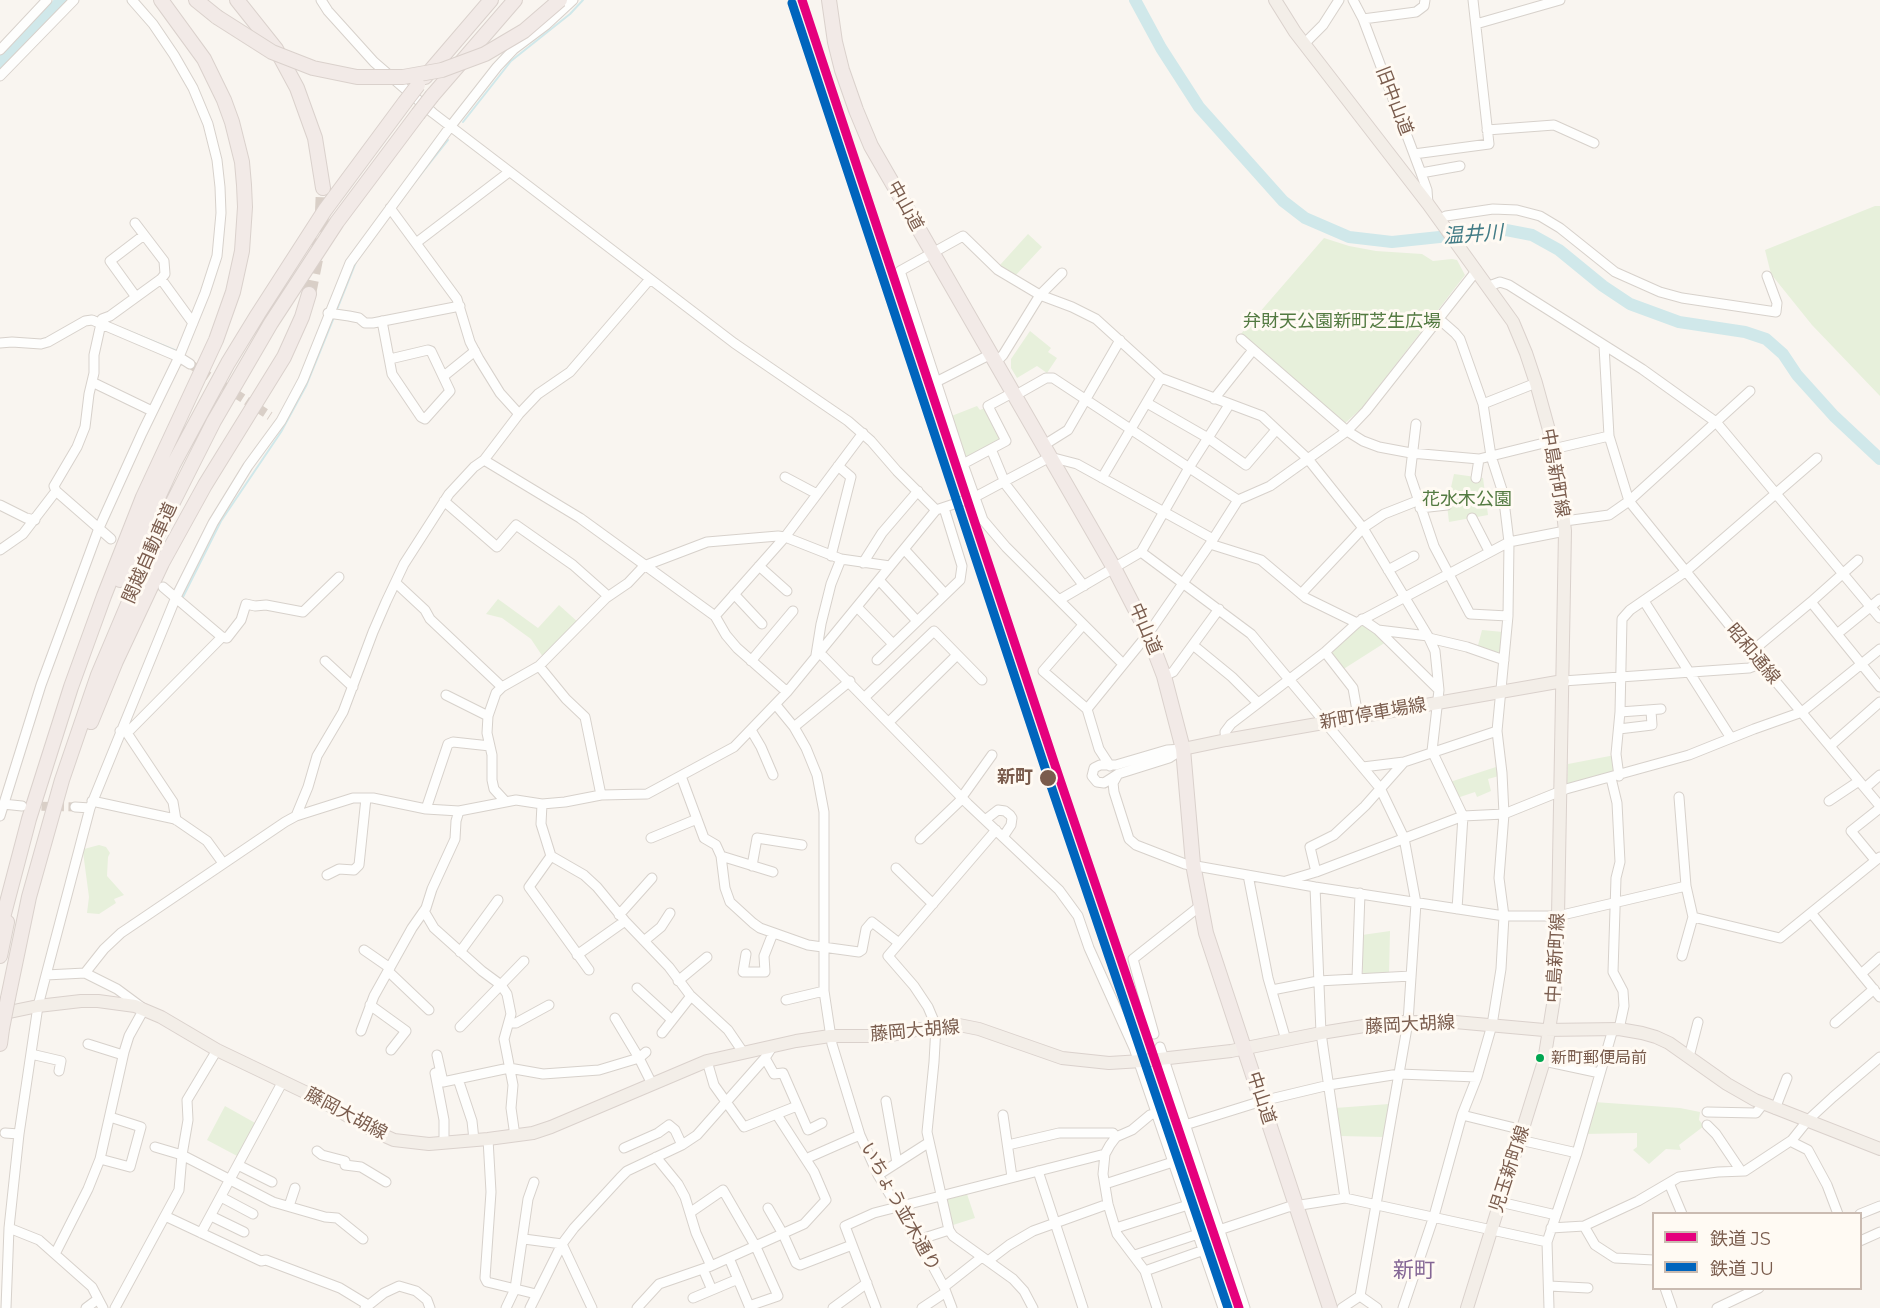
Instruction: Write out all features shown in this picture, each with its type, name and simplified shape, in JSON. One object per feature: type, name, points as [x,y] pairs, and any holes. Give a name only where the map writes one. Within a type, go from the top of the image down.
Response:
[{"type":"highway","points":[[0,929],[44,770],[100,606],[144,497],[216,340],[233,292],[240,261],[245,196],[242,162],[232,122],[204,59],[161,0]]},
{"type":"highway","points":[[196,0],[272,52],[313,68],[357,77],[403,77],[442,70],[485,54],[525,31],[560,0]]},
{"type":"highway","points":[[237,0],[276,49],[297,88],[315,138],[323,188]]},
{"type":"highway","name":"関越自動車道","points":[[0,956],[30,833],[65,720],[103,620],[146,520],[201,413],[258,314],[325,210],[418,85],[491,0]]},
{"type":"highway","name":"関越自動車道","points":[[0,1044],[30,897],[62,780],[94,686],[139,576],[187,474],[242,373],[302,274],[356,196],[418,114],[515,0]]},
{"type":"highway","name":"中山道","points":[[830,1],[842,70],[863,128],[932,254],[1015,393],[1114,568],[1148,633],[1164,676],[1183,749],[1193,864],[1206,933],[1330,1308]]},
{"type":"highway","points":[[30,897],[93,715],[142,605],[162,563],[205,485],[284,357],[302,317],[309,294]]},
{"type":"main road","name":"中島新町線","points":[[1275,0],[1304,44],[1489,286],[1518,333],[1536,383],[1553,445],[1565,526],[1558,916],[1555,992],[1550,1029]]},
{"type":"main road","name":"新町停車場線","points":[[1183,749],[1359,716],[1438,696],[1501,692],[1563,681]]},
{"type":"main road","name":"藤岡大胡線","points":[[0,1014],[38,1006],[98,1001],[144,1009],[217,1050],[283,1081],[383,1136],[407,1143],[444,1143],[515,1136],[551,1127],[707,1061],[830,1036],[894,1035],[936,1026],[959,1025],[979,1029],[1062,1058],[1093,1062],[1138,1062],[1162,1053],[1245,1048],[1389,1023],[1455,1022],[1550,1029],[1616,1029],[1656,1037],[1669,1043],[1727,1084],[1769,1107],[1880,1149]]},
{"type":"main road","name":"児玉新町線","points":[[1467,1308],[1544,1060],[1550,1029]]},
{"type":"street","points":[[0,50],[47,0]]},
{"type":"street","points":[[0,76],[74,0]]},
{"type":"street","points":[[0,816],[41,685],[99,528],[179,357],[216,260],[220,237],[221,195],[217,160],[208,124],[193,88],[153,24],[132,0]]},
{"type":"street","points":[[321,0],[328,11],[374,62],[433,114],[734,343],[848,421],[863,433],[897,471],[940,509],[962,566],[960,580],[877,660]]},
{"type":"street","points":[[6,1308],[4,1259],[38,1006],[91,805],[124,732],[176,597],[213,523],[248,466],[281,421],[303,380],[333,314],[350,263],[497,67],[514,49],[546,25],[573,0]]},
{"type":"street","points":[[1304,44],[1323,25],[1340,0]]},
{"type":"street","name":"旧中山道","points":[[1353,0],[1363,20],[1421,173],[1427,190],[1428,204]]},
{"type":"street","points":[[1363,20],[1416,12],[1424,6],[1425,0]]},
{"type":"street","points":[[1414,154],[1489,144],[1473,0]]},
{"type":"street","points":[[1476,24],[1560,0]]},
{"type":"street","points":[[1487,130],[1554,125],[1594,143]]},
{"type":"street","points":[[1421,173],[1460,166]]},
{"type":"street","points":[[416,243],[509,172]]},
{"type":"street","points":[[390,207],[460,306],[475,351],[500,393],[519,414]]},
{"type":"street","points":[[1441,222],[1446,216],[1493,208],[1516,210],[1540,216],[1560,228],[1615,272],[1660,292],[1682,298],[1776,312],[1777,303],[1767,276]]},
{"type":"street","points":[[111,540],[56,492],[54,486],[85,427],[100,322],[165,274],[166,266],[135,223]]},
{"type":"street","points":[[136,297],[110,261],[144,235]]},
{"type":"street","points":[[1123,664],[986,525],[975,497],[900,271],[963,236],[998,270],[1040,295],[1096,319],[1161,378],[1262,416],[1308,459],[1363,528],[1429,637],[1435,651],[1438,696],[1432,752],[1463,816],[1457,909]]},
{"type":"street","points":[[1088,709],[1184,584],[1238,500],[1270,486],[1347,431],[1366,411],[1477,270]]},
{"type":"street","points":[[936,382],[1003,356],[1040,295],[1062,273]]},
{"type":"street","points":[[161,279],[193,323]]},
{"type":"street","points":[[296,816],[317,756],[343,712],[373,632],[404,564],[444,501],[474,467],[484,460],[519,414],[542,390],[570,372],[650,279]]},
{"type":"street","points":[[1489,286],[1500,282],[1509,285],[1642,369],[1716,422],[1880,618]]},
{"type":"street","points":[[333,314],[359,318],[364,323],[460,306]]},
{"type":"street","points":[[1403,1308],[1434,1216],[1462,1115],[1477,1077],[1492,1025],[1501,969],[1504,916],[1499,878],[1504,814],[1497,730],[1508,616],[1509,542],[1503,494],[1491,456],[1483,404],[1460,339],[1439,319]]},
{"type":"street","points":[[0,344],[12,342],[41,344],[85,321],[92,320],[179,357],[190,364]]},
{"type":"street","points":[[382,321],[392,374],[421,417],[425,418],[450,392],[444,376],[428,350],[390,359]]},
{"type":"street","points":[[1241,339],[1347,431],[1379,447],[1411,453],[1479,459],[1609,436]]},
{"type":"street","points":[[85,973],[121,933],[296,816],[340,801],[366,798],[426,809],[459,811],[516,800],[542,804],[601,795],[647,794],[734,747],[776,705],[904,549],[940,509],[975,497],[1006,481],[1047,451],[1068,430],[1120,340]]},
{"type":"street","points":[[1605,346],[1609,436],[1629,501]]},
{"type":"street","points":[[1214,399],[1253,350]]},
{"type":"street","points":[[444,376],[475,351]]},
{"type":"street","points":[[963,464],[1006,441],[988,406],[1050,377],[1190,466],[1238,500]]},
{"type":"street","points":[[1102,478],[1161,378]]},
{"type":"street","points":[[92,382],[152,411]]},
{"type":"street","points":[[1483,404],[1536,383]]},
{"type":"street","points":[[1226,740],[1225,732],[1231,724],[1360,621],[1509,542],[1609,515],[1629,501],[1750,391]]},
{"type":"street","points":[[1147,403],[1208,438],[1246,465],[1276,430]]},
{"type":"street","points":[[1059,600],[1141,552],[1190,466],[1229,405]]},
{"type":"street","points":[[270,416],[281,421]]},
{"type":"street","points":[[1416,424],[1410,475],[1434,546],[1470,614],[1508,616]]},
{"type":"street","points":[[715,616],[785,537],[863,433]]},
{"type":"street","points":[[991,449],[1006,485],[1084,586]]},
{"type":"street","points":[[1047,451],[1077,464],[1164,511],[1212,541],[1261,560],[1301,594],[1378,630],[1429,637],[1504,660]]},
{"type":"street","points":[[1549,1308],[1547,1242],[1577,1153],[1600,1073],[1624,1006],[1623,992],[1613,972],[1614,903],[1617,898],[1616,878],[1620,862],[1615,777],[1623,619],[1630,610],[1685,572],[1817,458]]},
{"type":"street","points":[[1476,478],[1479,459]]},
{"type":"street","points":[[484,460],[580,518],[715,616],[726,635],[751,661],[787,692]]},
{"type":"street","points":[[838,466],[851,477],[815,651],[850,681],[962,798],[1059,890],[1078,916],[1089,948],[1138,1062],[1223,1308]]},
{"type":"street","points":[[785,477],[817,494]]},
{"type":"street","points":[[863,563],[882,533],[918,491]]},
{"type":"street","points":[[0,550],[23,534],[56,492]]},
{"type":"street","points":[[444,501],[497,547],[516,525],[543,542],[608,596]]},
{"type":"street","name":"昭和通線","points":[[1629,501],[1750,652],[1880,806]]},
{"type":"street","points":[[1301,594],[1363,528],[1384,514],[1418,504],[1447,505]]},
{"type":"street","points":[[0,505],[35,520]]},
{"type":"street","points":[[1472,518],[1489,551]]},
{"type":"street","points":[[505,801],[494,789],[492,755],[487,733],[488,716],[496,693],[502,687],[539,666],[608,596],[628,583],[644,566],[707,542],[785,537],[836,558],[890,566]]},
{"type":"street","points":[[904,549],[945,594]]},
{"type":"street","points":[[1141,552],[1251,634],[1380,788],[1404,838],[1416,903],[1408,1022],[1360,1296],[1342,1308]]},
{"type":"street","points":[[1388,570],[1414,556]]},
{"type":"street","points":[[1750,652],[1812,602],[1858,560]]},
{"type":"street","points":[[759,566],[786,591]]},
{"type":"street","points":[[163,587],[222,637],[227,638],[241,620],[246,604],[255,606],[266,604],[303,612],[339,577]]},
{"type":"street","points":[[879,580],[917,621]]},
{"type":"street","points":[[396,583],[424,610],[430,619],[502,687]]},
{"type":"street","points":[[734,594],[762,624]]},
{"type":"street","points":[[1837,634],[1880,599]]},
{"type":"street","points":[[1644,601],[1731,738]]},
{"type":"street","points":[[1812,602],[1880,687]]},
{"type":"street","points":[[857,607],[893,644]]},
{"type":"street","points":[[1164,676],[1173,672],[1219,609]]},
{"type":"street","points":[[751,661],[793,611]]},
{"type":"street","points":[[1083,625],[1043,671],[1088,709],[1099,749],[1110,766]]},
{"type":"street","points":[[1378,630],[1438,696]]},
{"type":"street","points":[[865,697],[934,631],[982,680]]},
{"type":"street","points":[[124,732],[222,637]]},
{"type":"street","points":[[1192,645],[1232,677],[1257,702]]},
{"type":"street","points":[[1286,881],[1316,872],[1463,816],[1504,814],[1566,789],[1689,755],[1802,712],[1880,649]]},
{"type":"street","points":[[1324,652],[1353,688],[1359,716]]},
{"type":"street","points":[[889,722],[957,655]]},
{"type":"street","points":[[325,661],[354,687]]},
{"type":"street","points":[[1563,681],[1749,668],[1760,664]]},
{"type":"street","points":[[539,666],[566,699],[585,717],[601,795]]},
{"type":"street","points":[[794,727],[850,681]]},
{"type":"street","points":[[446,695],[488,716]]},
{"type":"street","points":[[1830,746],[1880,702]]},
{"type":"street","name":"いちょう並木通り","points":[[776,705],[794,727],[806,748],[817,775],[824,812],[824,991],[830,1036],[860,1135],[878,1175],[918,1240],[952,1308]]},
{"type":"street","points":[[1618,729],[1652,725],[1656,710],[1620,712]]},
{"type":"street","points":[[751,730],[773,775]]},
{"type":"street","points":[[1363,767],[1404,762],[1497,730]]},
{"type":"street","points":[[124,732],[173,802],[176,820]]},
{"type":"street","points":[[426,809],[448,744],[453,742],[490,746]]},
{"type":"street","points":[[1099,749],[1092,776],[1097,782],[1114,792]]},
{"type":"street","points":[[1094,768],[1104,764],[1110,766],[1167,750],[1183,749]]},
{"type":"street","points":[[1097,782],[1104,783],[1118,774],[1169,758],[1183,749]]},
{"type":"street","points":[[920,839],[962,798],[992,755]]},
{"type":"street","points":[[1316,872],[1310,847],[1334,835],[1365,806],[1404,762]]},
{"type":"street","points":[[1118,774],[1113,783],[1114,792],[1126,833],[1132,842],[1185,864],[1504,916],[1558,916],[1686,886]]},
{"type":"street","points":[[1829,801],[1880,775]]},
{"type":"street","points":[[681,776],[704,838],[716,845],[721,856],[724,888],[730,902],[753,923],[773,933],[808,945],[859,952],[866,929],[872,922],[899,943]]},
{"type":"street","points":[[1679,797],[1686,886],[1693,917],[1682,956]]},
{"type":"street","points":[[327,875],[339,869],[354,870],[359,865],[366,798]]},
{"type":"street","points":[[3,804],[22,806]]},
{"type":"street","points":[[542,804],[541,824],[551,856],[584,875],[597,887],[622,918],[669,967],[691,996],[728,1030],[743,1052]]},
{"type":"street","points":[[75,807],[91,805],[176,820],[207,841],[223,863]]},
{"type":"street","points":[[1693,917],[1780,938],[1878,858],[1851,831],[1880,806]]},
{"type":"street","points":[[985,820],[998,810],[1005,811],[1012,818],[1011,825],[1000,833],[933,904],[888,956],[914,986],[928,1007],[936,1026],[928,1116],[928,1143],[949,1230],[953,1236],[1013,1278],[1024,1291],[1033,1308]]},
{"type":"street","points":[[361,1031],[370,1005],[424,911],[455,839],[459,811]]},
{"type":"street","points":[[651,838],[697,819]]},
{"type":"street","points":[[752,866],[757,838],[802,844]]},
{"type":"street","points":[[551,856],[529,887],[589,970]]},
{"type":"street","points":[[721,856],[773,872]]},
{"type":"street","points":[[896,868],[933,904]]},
{"type":"street","points":[[1248,875],[1272,990],[1286,1040]]},
{"type":"street","points":[[577,955],[622,918],[652,878]]},
{"type":"street","points":[[1315,887],[1321,1033],[1345,1198]]},
{"type":"street","points":[[1358,978],[1360,894]]},
{"type":"street","points":[[460,952],[498,900]]},
{"type":"street","points":[[1154,1034],[1133,959],[1200,906]]},
{"type":"street","points":[[424,911],[434,928],[501,985],[507,994],[511,1014],[504,1039],[513,1085],[511,1108],[515,1136]]},
{"type":"street","points":[[644,941],[661,927],[670,913]]},
{"type":"street","points":[[1812,914],[1877,993],[1835,1023]]},
{"type":"street","points":[[746,954],[743,972],[765,972],[764,956],[773,933]]},
{"type":"street","points":[[364,950],[389,969],[429,1010]]},
{"type":"street","points":[[678,981],[707,957]]},
{"type":"street","points":[[1861,974],[1880,957]]},
{"type":"street","points":[[460,1027],[524,961]]},
{"type":"street","points":[[46,975],[85,973],[117,989],[144,1009],[129,1036],[123,1055],[99,1159],[88,1189],[55,1254]]},
{"type":"street","points":[[1272,990],[1318,981],[1411,976]]},
{"type":"street","points":[[638,988],[672,1020]]},
{"type":"street","points":[[786,1000],[824,991]]},
{"type":"street","points":[[662,1033],[691,996]]},
{"type":"street","points":[[370,1005],[406,1031],[391,1050]]},
{"type":"street","points":[[509,1023],[516,1023],[549,1005]]},
{"type":"street","points":[[615,1018],[643,1055],[652,1084]]},
{"type":"street","points":[[1689,1057],[1698,1022]]},
{"type":"street","points":[[88,1044],[123,1055]]},
{"type":"street","points":[[530,1308],[562,1244],[620,1178],[627,1172],[682,1145],[697,1135],[765,1058],[772,1047]]},
{"type":"street","points":[[115,1308],[179,1190],[188,1120],[187,1100],[217,1050]]},
{"type":"street","points":[[1162,1053],[1245,1308]]},
{"type":"street","points":[[31,1054],[61,1061],[59,1071]]},
{"type":"street","points":[[437,1055],[443,1082],[509,1068],[543,1074],[599,1070],[643,1055]]},
{"type":"street","points":[[1551,1228],[1584,1226],[1638,1201],[1679,1178],[1718,1172],[1741,1172],[1792,1140],[1808,1120],[1880,1057]]},
{"type":"street","points":[[765,1058],[774,1074],[783,1073],[808,1130],[822,1123]]},
{"type":"street","points":[[1544,1060],[1600,1073]]},
{"type":"street","points":[[707,1061],[711,1079],[744,1126],[797,1106]]},
{"type":"street","points":[[435,1073],[444,1120],[444,1143]]},
{"type":"street","points":[[1185,1125],[1262,1101],[1329,1084],[1399,1074],[1477,1077]]},
{"type":"street","points":[[1707,1112],[1756,1113],[1769,1107],[1787,1078]]},
{"type":"street","points":[[458,1079],[472,1120],[474,1140]]},
{"type":"street","points":[[201,1233],[283,1081]]},
{"type":"street","points":[[886,1101],[897,1163]]},
{"type":"street","points":[[1156,1113],[1150,1115],[1132,1130],[1116,1137],[1105,1154],[1103,1174],[1108,1204],[1117,1234],[1145,1271],[1157,1308]]},
{"type":"street","points":[[637,1308],[659,1284],[707,1268],[804,1224],[826,1200],[814,1172],[777,1114]]},
{"type":"street","points":[[1003,1115],[1012,1177]]},
{"type":"street","points":[[1462,1115],[1577,1153]]},
{"type":"street","points":[[99,1159],[130,1167],[141,1126],[110,1117]]},
{"type":"street","points":[[624,1148],[658,1133],[669,1125],[675,1130],[682,1145]]},
{"type":"street","points":[[1707,1125],[1716,1134],[1741,1172]]},
{"type":"street","points":[[5,1133],[19,1134]]},
{"type":"street","points":[[1008,1145],[1059,1133],[1113,1133],[1116,1137]]},
{"type":"street","points":[[810,1158],[860,1135]]},
{"type":"street","points":[[488,1139],[491,1192],[485,1278],[487,1282],[536,1294]]},
{"type":"street","points":[[1792,1140],[1808,1149],[1827,1185],[1837,1212]]},
{"type":"street","points":[[878,1175],[928,1143]]},
{"type":"street","points":[[155,1148],[182,1155],[273,1202],[337,1218],[363,1239]]},
{"type":"street","points":[[318,1151],[322,1155],[361,1167],[386,1182]]},
{"type":"street","points":[[876,1308],[845,1226],[897,1207],[1105,1154]]},
{"type":"street","points":[[656,1157],[678,1184],[691,1212],[712,1290]]},
{"type":"street","points":[[1105,1184],[1173,1162]]},
{"type":"street","points":[[238,1165],[272,1182]]},
{"type":"street","points":[[1038,1171],[1083,1308]]},
{"type":"street","points":[[506,1308],[515,1289],[528,1199],[534,1182]]},
{"type":"street","points":[[1669,1182],[1681,1212]]},
{"type":"street","points":[[289,1206],[295,1188]]},
{"type":"street","points":[[691,1212],[723,1190],[756,1247],[778,1296],[750,1307],[729,1258]]},
{"type":"street","points":[[220,1197],[253,1214]]},
{"type":"street","points":[[1219,1230],[1297,1205],[1345,1198],[1492,1228],[1547,1242]]},
{"type":"street","points":[[1500,1202],[1556,1215]]},
{"type":"street","points":[[922,1308],[985,1259],[1034,1231],[1108,1204]]},
{"type":"street","points":[[1116,1228],[1188,1205]]},
{"type":"street","points":[[1862,1213],[1880,1206]]},
{"type":"street","points":[[768,1208],[796,1263],[800,1265],[852,1245]]},
{"type":"street","points":[[165,1216],[261,1261],[267,1260],[340,1288],[366,1307],[384,1293],[399,1286],[416,1291],[427,1300],[430,1308]]},
{"type":"street","points":[[211,1216],[244,1232]]},
{"type":"street","points":[[1584,1226],[1595,1245],[1615,1258],[1652,1260]]},
{"type":"street","points":[[9,1228],[39,1240],[92,1287],[103,1308]]},
{"type":"street","points":[[918,1240],[949,1230]]},
{"type":"street","points":[[1135,1255],[1198,1234]]},
{"type":"street","points":[[1862,1240],[1879,1234]]},
{"type":"street","points":[[524,1239],[562,1244]]},
{"type":"street","points":[[562,1244],[592,1308]]},
{"type":"street","points":[[1145,1271],[1204,1250]]},
{"type":"street","points":[[693,1298],[738,1279]]},
{"type":"street","points":[[833,1308],[867,1283]]},
{"type":"street","points":[[1549,1286],[1588,1288]]},
{"type":"street","points":[[1666,1290],[1672,1308]]},
{"type":"street","points":[[1717,1308],[1755,1290]]},
{"type":"street","points":[[1360,1296],[1377,1308]]},
{"type":"street","points":[[86,1308],[98,1299]]},
{"type":"green space","points":[[1880,206],[1880,396],[1812,325],[1771,274],[1765,250]]},
{"type":"green space","points":[[1028,234],[1042,247],[1015,276],[1001,268],[1000,265]]},
{"type":"green space","name":"弁財天公園新町芝生広場","points":[[1324,238],[1376,251],[1422,254],[1433,261],[1457,260],[1465,275],[1362,408],[1343,425],[1239,336]]},
{"type":"green space","points":[[1030,331],[1051,348],[1048,352],[1057,358],[1047,373],[1037,366],[1017,378],[1011,368],[1011,359]]},
{"type":"green space","points":[[977,406],[980,410],[987,407],[1004,440],[964,463],[949,417]]},
{"type":"green space","name":"花水木公園","points":[[1454,474],[1483,478],[1488,515],[1449,522],[1447,505]]},
{"type":"green space","points":[[498,599],[538,628],[559,605],[579,623],[543,657],[531,639],[502,618],[486,614]]},
{"type":"green space","points":[[1362,623],[1386,642],[1342,670],[1328,653]]},
{"type":"green space","points":[[1482,630],[1503,632],[1502,654],[1477,649]]},
{"type":"green space","points":[[1615,755],[1617,773],[1567,784],[1568,764]]},
{"type":"green space","points":[[1499,766],[1499,776],[1488,779],[1491,791],[1477,797],[1475,792],[1457,798],[1450,782]]},
{"type":"green space","points":[[99,845],[106,847],[110,853],[107,876],[124,895],[114,899],[116,903],[99,914],[87,913],[89,897],[83,852],[84,849]]},
{"type":"green space","points":[[1390,931],[1389,974],[1363,975],[1362,935]]},
{"type":"green space","points":[[1594,1102],[1680,1108],[1700,1112],[1699,1120],[1704,1126],[1679,1145],[1681,1150],[1666,1149],[1649,1164],[1633,1150],[1637,1147],[1637,1133],[1584,1134]]},
{"type":"green space","points":[[1389,1104],[1384,1137],[1339,1136],[1335,1108]]},
{"type":"green space","points":[[225,1106],[257,1124],[239,1157],[207,1140]]},
{"type":"green space","points":[[967,1194],[975,1218],[953,1225],[947,1201],[949,1198]]},
{"type":"waterway","points":[[0,63],[62,0]]},
{"type":"waterway","points":[[463,122],[511,61],[570,14],[583,0]]},
{"type":"waterway","name":"温井川","points":[[1135,0],[1161,48],[1199,107],[1283,201],[1305,218],[1349,237],[1392,242],[1506,230],[1532,235],[1559,250],[1603,286],[1630,304],[1679,322],[1745,332],[1766,339],[1783,354],[1797,375],[1834,416],[1880,459]]},
{"type":"waterway","points":[[410,188],[448,140]]},
{"type":"waterway","points":[[336,312],[356,262]]},
{"type":"waterway","points":[[182,599],[221,521],[281,432],[306,386],[334,317]]},
{"type":"waterway","points":[[121,328],[177,351]]},
{"type":"tunnel","points":[[309,294],[321,235],[323,188]]},
{"type":"tunnel","points":[[190,364],[270,416]]},
{"type":"tunnel","points":[[28,806],[75,807]]},
{"type":"rail line","name":"JS","points":[[802,0],[1058,774],[1239,1308]]},
{"type":"rail line","name":"JU","points":[[792,3],[1048,777],[1228,1308]]},
{"type":"place","name":"新町","points":[[1048,778]]},
{"type":"place","name":"新町郵便局前","points":[[1540,1058]]},
{"type":"district","name":"新町","points":[[1414,1271]]}]
